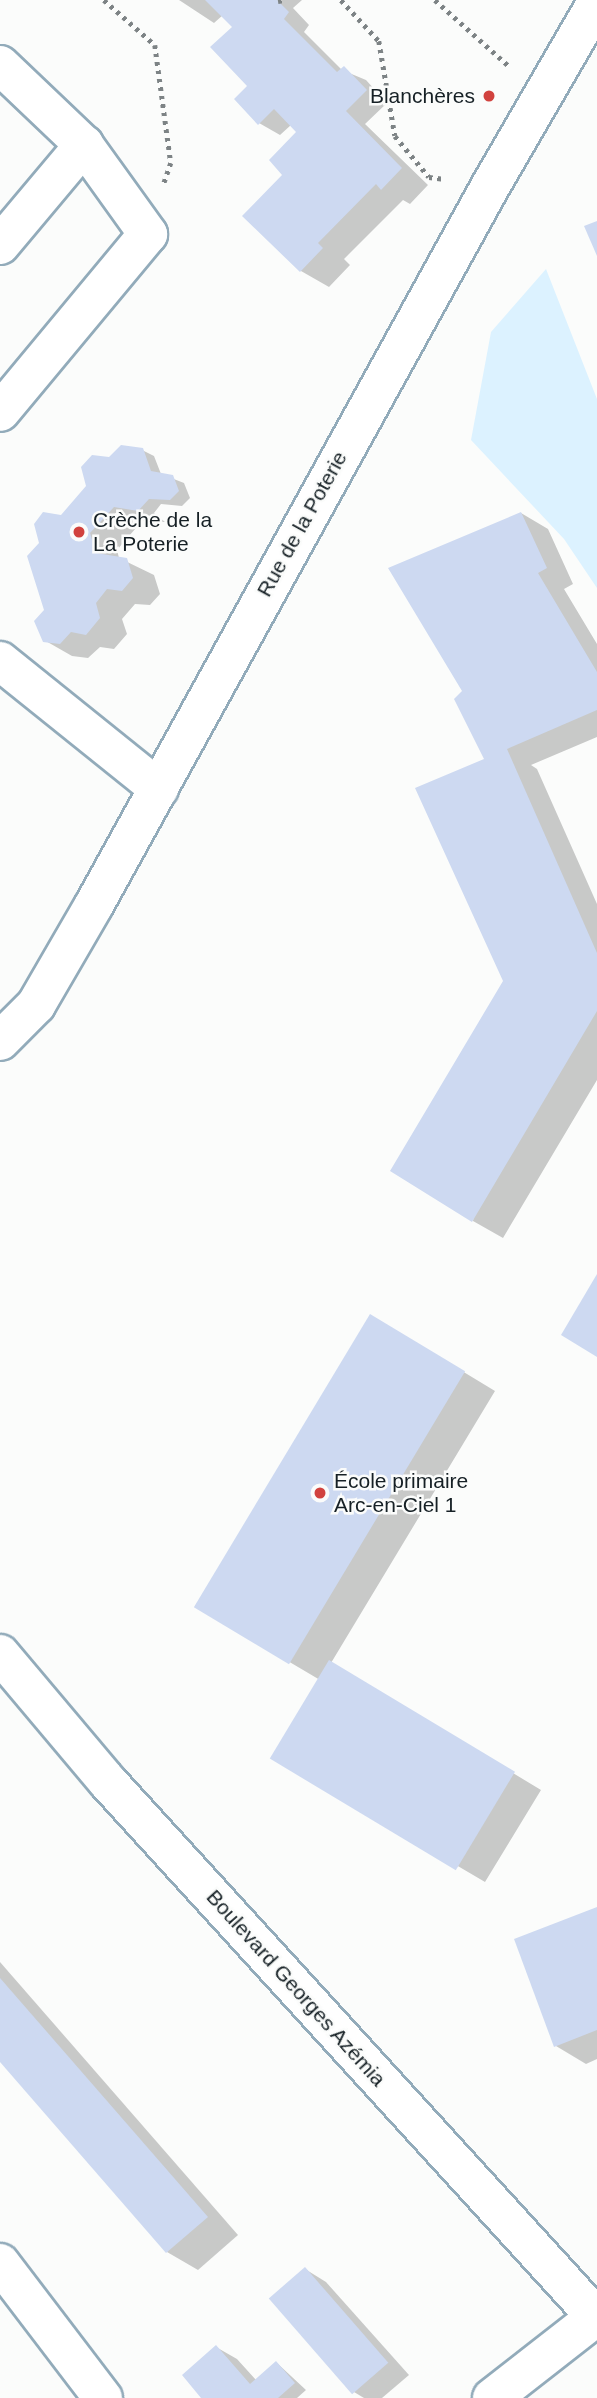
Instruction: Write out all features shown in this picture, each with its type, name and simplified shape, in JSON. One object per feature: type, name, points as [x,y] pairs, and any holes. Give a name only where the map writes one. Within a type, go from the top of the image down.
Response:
[{"type":"street","name":"Rue de la Poterie","points":[[0,1041],[36,1005],[159,789],[491,185],[597,2]]},
{"type":"street","points":[[0,65],[84,145],[148,233],[0,412]]},
{"type":"street","points":[[0,245],[84,145]]},
{"type":"street","points":[[0,661],[159,789]]},
{"type":"street","name":"Boulevard Georges Azémia","points":[[0,1654],[107,1781],[597,2317]]},
{"type":"street","points":[[0,2263],[103,2398]]},
{"type":"street","points":[[492,2398],[597,2317]]},
{"type":"path","points":[[104,0],[155,45],[171,163],[148,233]]},
{"type":"path","points":[[341,0],[379,41],[395,136],[429,177],[491,185]]},
{"type":"path","points":[[435,0],[542,96]]},
{"type":"shaded area","points":[[546,269],[597,399],[597,588],[564,539],[471,440],[491,332]]},
{"type":"building","points":[[205,0],[277,0],[289,12],[284,19],[337,72],[344,66],[367,90],[346,111],[402,168],[381,190],[376,184],[318,243],[323,248],[300,272],[242,216],[282,175],[269,160],[296,132],[274,109],[258,125],[234,99],[247,86],[210,47],[232,27]]},
{"type":"building","points":[[597,221],[597,256],[584,226]]},
{"type":"building","points":[[121,445],[143,448],[151,471],[173,475],[179,491],[170,500],[149,499],[138,511],[114,507],[90,533],[96,553],[127,558],[133,578],[122,591],[107,589],[96,603],[100,618],[86,635],[71,632],[60,644],[43,642],[34,621],[44,610],[27,556],[39,543],[34,524],[43,512],[61,515],[86,486],[81,467],[92,455],[109,457]]},
{"type":"building","points":[[521,512],[547,568],[538,573],[597,672],[597,710],[507,749],[597,953],[597,1011],[472,1222],[390,1171],[503,981],[415,788],[484,759],[454,699],[462,691],[388,568]]},
{"type":"building","points":[[597,1274],[597,1357],[561,1335]]},
{"type":"building","points":[[370,1314],[465,1371],[289,1664],[194,1607]]},
{"type":"building","points":[[329,1660],[515,1772],[456,1870],[270,1759]]},
{"type":"building","points":[[597,1907],[597,2030],[554,2047],[514,1939]]},
{"type":"building","points":[[0,1978],[208,2217],[166,2253],[0,2062]]},
{"type":"building","points":[[305,2267],[388,2363],[352,2394],[269,2298]]},
{"type":"building","points":[[216,2345],[250,2384],[276,2361],[295,2383],[278,2398],[201,2398],[182,2375]]},
{"type":"place","name":"Blanchères","points":[[489,96]]},
{"type":"place","name":"Crèche de la La Poterie","points":[[79,532]]},
{"type":"place","name":"École primaire Arc-en-Ciel 1","points":[[320,1493]]}]
